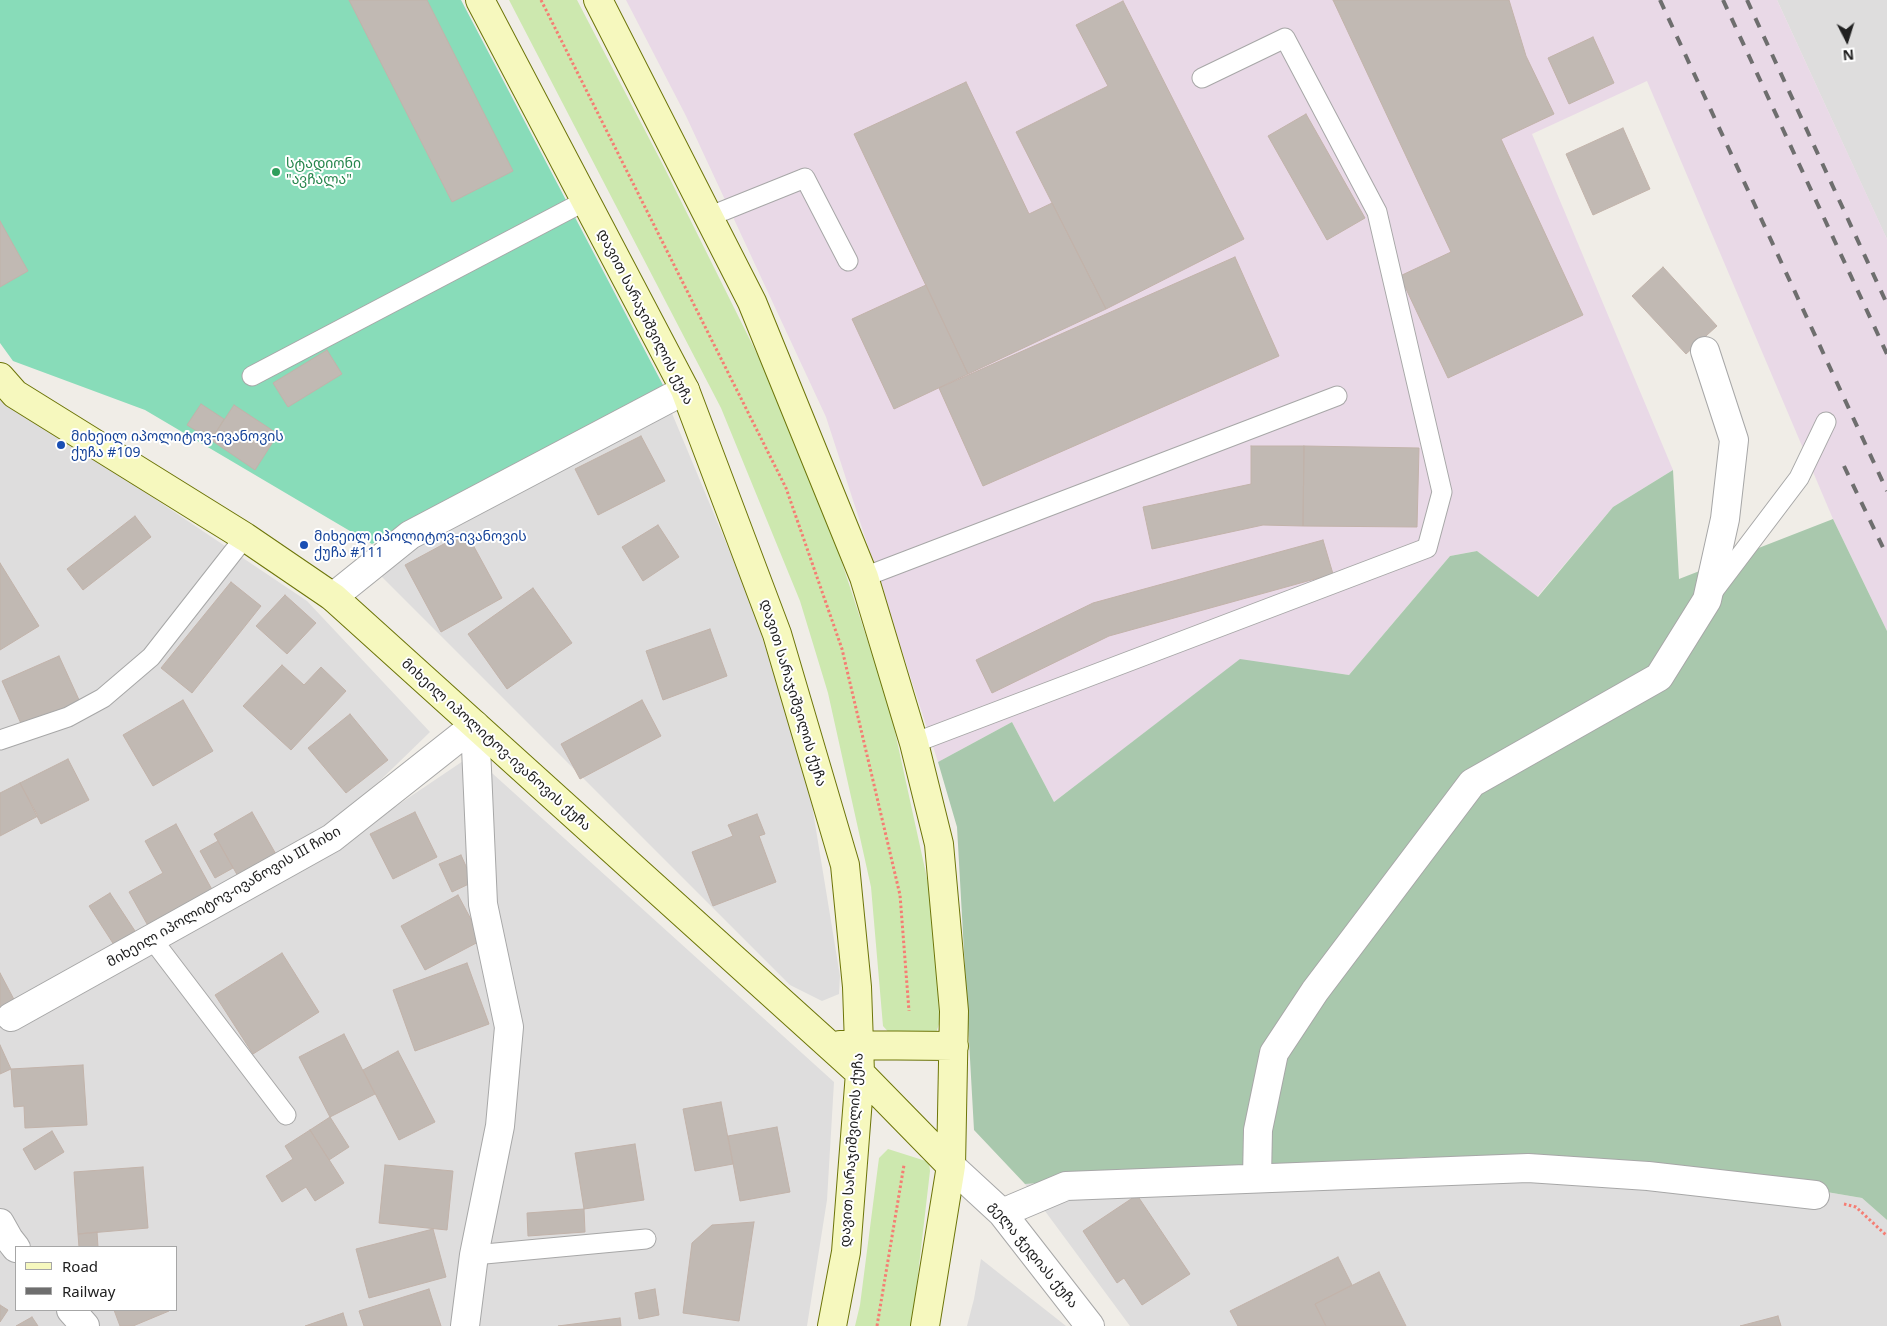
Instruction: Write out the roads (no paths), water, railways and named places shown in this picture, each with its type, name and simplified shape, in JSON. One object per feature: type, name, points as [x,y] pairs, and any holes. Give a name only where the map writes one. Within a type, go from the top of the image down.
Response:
[{"type":"main road","name":"დავით სარაჯიშვილის ქუჩა","points":[[480,0],[685,390],[777,634],[845,865],[857,987],[860,1073],[846,1252],[832,1326]]},
{"type":"main road","points":[[598,0],[752,302],[864,576],[914,743],[939,844],[954,1011],[952,1166],[925,1326]]},
{"type":"main road","name":"მიხეილ იპოლიტოვ-ივანოვის ქუჩა","points":[[0,377],[15,394],[245,537],[333,597],[860,1073],[952,1166]]},
{"type":"main road","points":[[828,1045],[954,1046]]},
{"type":"street","points":[[1257,1178],[1258,1130],[1274,1053],[1315,991],[1472,783],[1658,677],[1707,600],[1725,519],[1734,440],[1705,351]]},
{"type":"street","points":[[333,597],[410,536],[685,390]]},
{"type":"street","points":[[464,1326],[474,1255],[500,1126],[509,1027],[483,904],[474,725]]},
{"type":"street","name":"მიხეილ იპოლიტოვ-ივანოვის III ჩიხი","points":[[11,1017],[332,838],[474,725]]},
{"type":"street","name":"გელა ჭედიას ქუჩა","points":[[952,1166],[1002,1213],[1090,1326]]},
{"type":"street","points":[[1002,1213],[1066,1186],[1528,1168],[1648,1176],[1814,1195]]},
{"type":"street","points":[[0,1224],[15,1247]]},
{"type":"street","points":[[72,1311],[86,1326]]},
{"type":"lane","points":[[914,743],[1427,548],[1442,492],[1377,212],[1285,38],[1202,78]]},
{"type":"lane","points":[[708,217],[805,178],[848,261]]},
{"type":"lane","points":[[252,376],[585,201]]},
{"type":"lane","points":[[864,576],[1337,396]]},
{"type":"lane","points":[[1707,600],[1799,478],[1826,422]]},
{"type":"lane","points":[[0,740],[68,717],[103,698],[151,657],[245,537]]},
{"type":"lane","points":[[152,939],[286,1115]]},
{"type":"lane","points":[[474,1255],[646,1239]]},
{"type":"railway","points":[[1660,0],[1887,491]]},
{"type":"railway","points":[[1723,0],[1887,354]]},
{"type":"railway","points":[[1747,0],[1887,304]]},
{"type":"railway","points":[[1844,466],[1887,556]]},
{"type":"place","name":"სტადიონი \"ავჩალა\"","points":[[276,172]]},
{"type":"place","name":"მიხეილ იპოლიტოვ-ივანოვის ქუჩა #109","points":[[61,445]]},
{"type":"place","name":"მიხეილ იპოლიტოვ-ივანოვის ქუჩა #111","points":[[304,545]]}]
